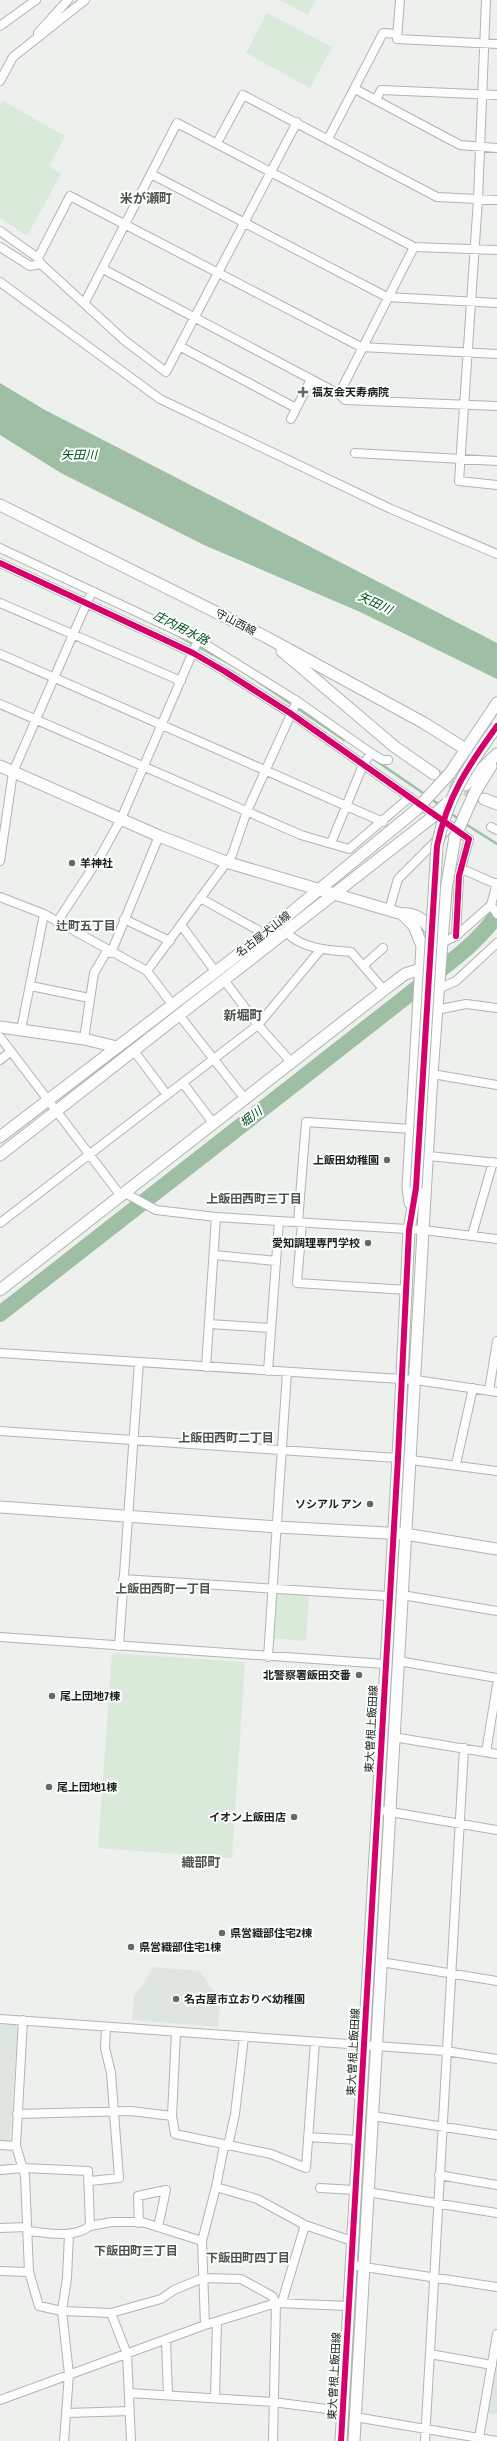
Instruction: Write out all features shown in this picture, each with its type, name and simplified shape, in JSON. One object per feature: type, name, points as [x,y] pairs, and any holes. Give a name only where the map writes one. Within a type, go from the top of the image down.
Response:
[{"type":"street","points":[[0,26],[36,0]]},
{"type":"street","points":[[39,37],[38,33],[68,0]]},
{"type":"street","points":[[0,81],[13,57],[85,0]]},
{"type":"street","points":[[400,0],[397,39],[497,44]]},
{"type":"street","points":[[486,0],[480,94],[478,199],[473,248],[460,458],[460,481],[497,485]]},
{"type":"street","points":[[328,139],[383,33],[397,34]]},
{"type":"street","points":[[355,89],[460,146],[497,148]]},
{"type":"street","points":[[376,100],[381,90],[497,95]]},
{"type":"street","points":[[217,144],[243,95],[297,122],[437,197],[497,200]]},
{"type":"street","points":[[0,231],[40,261],[124,340],[166,372],[181,347],[297,122]]},
{"type":"street","points":[[85,302],[103,270],[177,123],[414,247],[497,250]]},
{"type":"street","points":[[151,174],[387,296],[497,303]]},
{"type":"street","points":[[0,248],[30,266],[40,261],[70,196],[361,347],[497,354]]},
{"type":"street","points":[[340,394],[361,347],[414,247]]},
{"type":"street","points":[[103,270],[196,317],[340,394],[345,400],[497,406]]},
{"type":"street","points":[[0,282],[160,399],[391,509],[497,554]]},
{"type":"street","points":[[181,347],[296,408]]},
{"type":"street","points":[[291,419],[312,379]]},
{"type":"street","points":[[356,453],[497,461]]},
{"type":"street","name":"守山西線","points":[[0,505],[266,637],[424,723],[470,745]]},
{"type":"street","points":[[0,548],[198,640],[297,701],[371,753],[383,760],[388,760]]},
{"type":"street","points":[[0,563],[193,653],[290,713],[365,763],[410,798],[469,839],[459,876],[456,936]]},
{"type":"street","points":[[0,860],[4,810],[13,772],[92,590]]},
{"type":"street","points":[[0,603],[181,681]]},
{"type":"street","points":[[266,637],[395,747],[434,774]]},
{"type":"street","points":[[58,922],[101,855],[121,819],[198,640]]},
{"type":"street","points":[[0,654],[383,822]]},
{"type":"street","points":[[147,972],[232,855],[247,811],[290,713],[297,701]]},
{"type":"street","name":"名古屋犬山線","points":[[0,1137],[265,934],[416,810],[450,773],[497,703]]},
{"type":"street","points":[[0,704],[301,835],[350,849],[410,798]]},
{"type":"street","points":[[411,1209],[416,1188],[437,846],[448,804],[461,777],[497,726]]},
{"type":"street","points":[[331,843],[365,763],[371,753]]},
{"type":"street","name":"名古屋犬山線","points":[[0,1155],[430,820],[465,786],[496,759]]},
{"type":"street","name":"東大曽根上飯田線","points":[[354,2441],[393,1736],[416,1380],[423,1230],[429,1156],[432,1074],[446,890],[455,837],[475,792],[496,759]]},
{"type":"street","points":[[0,766],[159,836],[226,862],[334,895],[402,914],[418,916],[428,923],[441,950],[456,936],[494,910],[497,883],[462,869]]},
{"type":"street","points":[[484,799],[497,804]]},
{"type":"street","points":[[389,910],[398,879],[451,826]]},
{"type":"street","points":[[84,1039],[88,998],[94,973],[109,952],[159,836]]},
{"type":"street","points":[[0,897],[44,914],[109,952],[147,972],[172,1004]]},
{"type":"street","points":[[200,898],[265,934]]},
{"type":"street","points":[[21,1030],[31,986],[44,914]]},
{"type":"street","points":[[402,914],[410,921],[419,934],[422,946],[408,1187],[411,1209]]},
{"type":"street","points":[[124,919],[170,941]]},
{"type":"street","points":[[181,925],[216,971]]},
{"type":"street","points":[[286,932],[293,940],[320,949],[351,952],[364,965],[384,990]]},
{"type":"street","points":[[438,987],[456,981],[497,943]]},
{"type":"street","points":[[364,965],[383,948]]},
{"type":"street","points":[[0,1223],[258,1025],[320,949]]},
{"type":"street","points":[[0,1290],[126,1196],[213,1123],[405,974],[420,974]]},
{"type":"street","points":[[224,980],[258,1025],[291,1062]]},
{"type":"street","points":[[31,986],[88,998]]},
{"type":"street","points":[[436,1010],[466,1004],[497,1008]]},
{"type":"street","points":[[179,1015],[245,1099]]},
{"type":"street","points":[[0,1028],[84,1039],[116,1047]]},
{"type":"street","points":[[0,1037],[90,1155],[126,1196],[153,1209],[216,1218],[423,1230],[497,1239]]},
{"type":"street","points":[[134,1051],[167,1095]]},
{"type":"street","points":[[0,1060],[10,1052]]},
{"type":"street","points":[[432,1074],[497,1084]]},
{"type":"street","points":[[183,1083],[213,1123]]},
{"type":"street","points":[[406,1290],[297,1283],[306,1122],[411,1129]]},
{"type":"street","points":[[429,1156],[495,1162],[472,1235]]},
{"type":"street","name":"東大曽根上飯田線","points":[[341,2441],[411,1209]]},
{"type":"street","points":[[206,1367],[216,1218]]},
{"type":"street","points":[[268,1371],[279,1221]]},
{"type":"street","points":[[214,1255],[276,1261]]},
{"type":"street","points":[[209,1324],[271,1328]]},
{"type":"street","points":[[0,1353],[416,1380],[493,1391],[497,1341]]},
{"type":"street","points":[[119,1646],[139,1362]]},
{"type":"street","points":[[268,1657],[287,1372]]},
{"type":"street","points":[[456,1464],[473,1388]]},
{"type":"street","points":[[0,1431],[398,1458]]},
{"type":"street","points":[[411,1460],[456,1464],[497,1471]]},
{"type":"street","points":[[0,1507],[277,1527],[406,1534],[497,1549]]},
{"type":"street","points":[[123,1579],[388,1596]]},
{"type":"street","points":[[402,1595],[497,1611]]},
{"type":"street","points":[[0,1637],[268,1657],[385,1664]]},
{"type":"street","points":[[398,1661],[497,1678]]},
{"type":"street","points":[[486,1752],[497,1685]]},
{"type":"street","points":[[393,1736],[497,1754]]},
{"type":"street","points":[[425,2441],[450,1974],[464,1748]]},
{"type":"street","points":[[377,1811],[497,1830]]},
{"type":"street","points":[[381,1962],[497,1981]]},
{"type":"street","points":[[0,2019],[85,2023],[106,2028],[446,2051],[497,2059]]},
{"type":"street","points":[[23,2020],[16,2146],[23,2168],[29,2272],[39,2306],[62,2311],[111,2312],[161,2299],[174,2290],[203,2278],[241,2279],[272,2296],[279,2303]]},
{"type":"street","points":[[90,2181],[119,2178],[111,2073],[105,2048],[106,2028]]},
{"type":"street","points":[[176,2033],[172,2116],[175,2134],[226,2146],[271,2154],[306,2168],[315,2042]]},
{"type":"street","points":[[205,2325],[202,2241],[235,2114],[244,2038]]},
{"type":"street","points":[[17,2114],[131,2111],[172,2116]]},
{"type":"street","points":[[373,2116],[497,2135]]},
{"type":"street","points":[[308,2137],[358,2140]]},
{"type":"street","points":[[0,2145],[16,2146]]},
{"type":"street","points":[[0,2170],[23,2168],[88,2171],[90,2181],[90,2226]]},
{"type":"street","points":[[439,2175],[497,2185]]},
{"type":"street","points":[[216,2187],[270,2205],[305,2225],[352,2241]]},
{"type":"street","points":[[320,2188],[355,2190]]},
{"type":"street","points":[[138,2222],[138,2196],[166,2190],[158,2227]]},
{"type":"street","points":[[367,2192],[497,2213]]},
{"type":"street","points":[[0,2228],[69,2234],[82,2232],[90,2226],[112,2222],[138,2222],[202,2241]]},
{"type":"street","points":[[273,2441],[273,2402],[279,2303],[305,2225]]},
{"type":"street","points":[[64,2441],[68,2413],[69,2374],[62,2311],[67,2278],[69,2234]]},
{"type":"street","points":[[351,2265],[497,2287]]},
{"type":"street","points":[[0,2271],[29,2272]]},
{"type":"street","points":[[0,2400],[205,2325],[279,2303],[348,2306]]},
{"type":"street","points":[[111,2312],[127,2354],[131,2441]]},
{"type":"street","points":[[215,2398],[217,2322]]},
{"type":"street","points":[[479,2438],[497,2334]]},
{"type":"street","points":[[166,2340],[168,2395]]},
{"type":"street","points":[[430,2354],[492,2365]]},
{"type":"street","points":[[129,2393],[273,2402],[342,2411]]},
{"type":"street","points":[[68,2413],[130,2411]]},
{"type":"street","points":[[355,2417],[497,2440]]},
{"type":"shaded area","points":[[280,0],[316,0],[308,15]]},
{"type":"shaded area","points":[[267,13],[332,47],[310,88],[246,53]]},
{"type":"shaded area","points":[[3,101],[65,136],[49,166],[61,174],[27,236],[0,218],[0,106]]},
{"type":"shaded area","points":[[275,1592],[309,1594],[306,1641],[272,1638]]},
{"type":"shaded area","points":[[112,1653],[245,1662],[232,1858],[98,1848]]},
{"type":"shaded area","name":"名古屋市立おりべ幼稚園","points":[[154,1967],[200,1971],[220,2001],[218,2027],[132,2020],[134,1996]]},
{"type":"shaded area","points":[[0,2024],[16,2025],[18,2029],[10,2140],[8,2142],[0,2141]]},
{"type":"shaded area","points":[[497,2359],[497,2414],[487,2413]]},
{"type":"water","name":"矢田川","points":[[0,383],[45,410],[497,643],[497,679],[360,612],[204,545],[61,473],[0,435]]},
{"type":"waterway","name":"庄内用水路","points":[[180,637],[232,665]]},
{"type":"waterway","name":"庄内用水路","points":[[250,676],[344,740]]},
{"type":"waterway","name":"庄内用水路","points":[[372,758],[426,795]]},
{"type":"waterway","name":"庄内用水路","points":[[430,798],[441,806]]},
{"type":"waterway","name":"庄内用水路","points":[[449,812],[460,820]]},
{"type":"waterway","name":"庄内用水路","points":[[464,823],[497,844]]},
{"type":"waterway","name":"堀川","points":[[0,1314],[455,958],[478,938],[497,915]]},
{"type":"tunnel","points":[[436,775],[482,798]]},
{"type":"cycle path","points":[[0,563],[193,653],[224,671],[290,713],[469,839],[459,876],[456,936]]},
{"type":"cycle path","points":[[341,2441],[398,1458],[409,1230],[416,1188],[437,846],[441,828],[453,797],[468,769],[497,726]]},
{"type":"place","name":"福友会天寿病院","points":[[303,392]]},
{"type":"place","name":"羊神社","points":[[72,863]]},
{"type":"place","name":"上飯田幼稚園","points":[[387,1160]]},
{"type":"place","name":"愛知調理専門学校","points":[[368,1243]]},
{"type":"place","name":"ソシアル アン","points":[[370,1504]]},
{"type":"place","name":"北警察署飯田交番","points":[[359,1675]]},
{"type":"place","name":"尾上団地7棟","points":[[52,1696]]},
{"type":"place","name":"尾上団地1棟","points":[[49,1787]]},
{"type":"place","name":"イオン上飯田店","points":[[294,1817]]},
{"type":"place","name":"県営織部住宅2棟","points":[[222,1933]]},
{"type":"place","name":"県営織部住宅1棟","points":[[131,1947]]},
{"type":"place","name":"名古屋市立おりべ幼稚園","points":[[176,1999]]},
{"type":"district","name":"米が瀬町","points":[[146,198]]},
{"type":"district","name":"辻町五丁目","points":[[86,926]]},
{"type":"district","name":"新堀町","points":[[243,1015]]},
{"type":"district","name":"上飯田西町三丁目","points":[[254,1199]]},
{"type":"district","name":"上飯田西町二丁目","points":[[226,1438]]},
{"type":"district","name":"上飯田西町一丁目","points":[[163,1589]]},
{"type":"district","name":"織部町","points":[[201,1862]]},
{"type":"district","name":"下飯田町三丁目","points":[[136,2251]]},
{"type":"district","name":"下飯田町四丁目","points":[[248,2258]]}]
